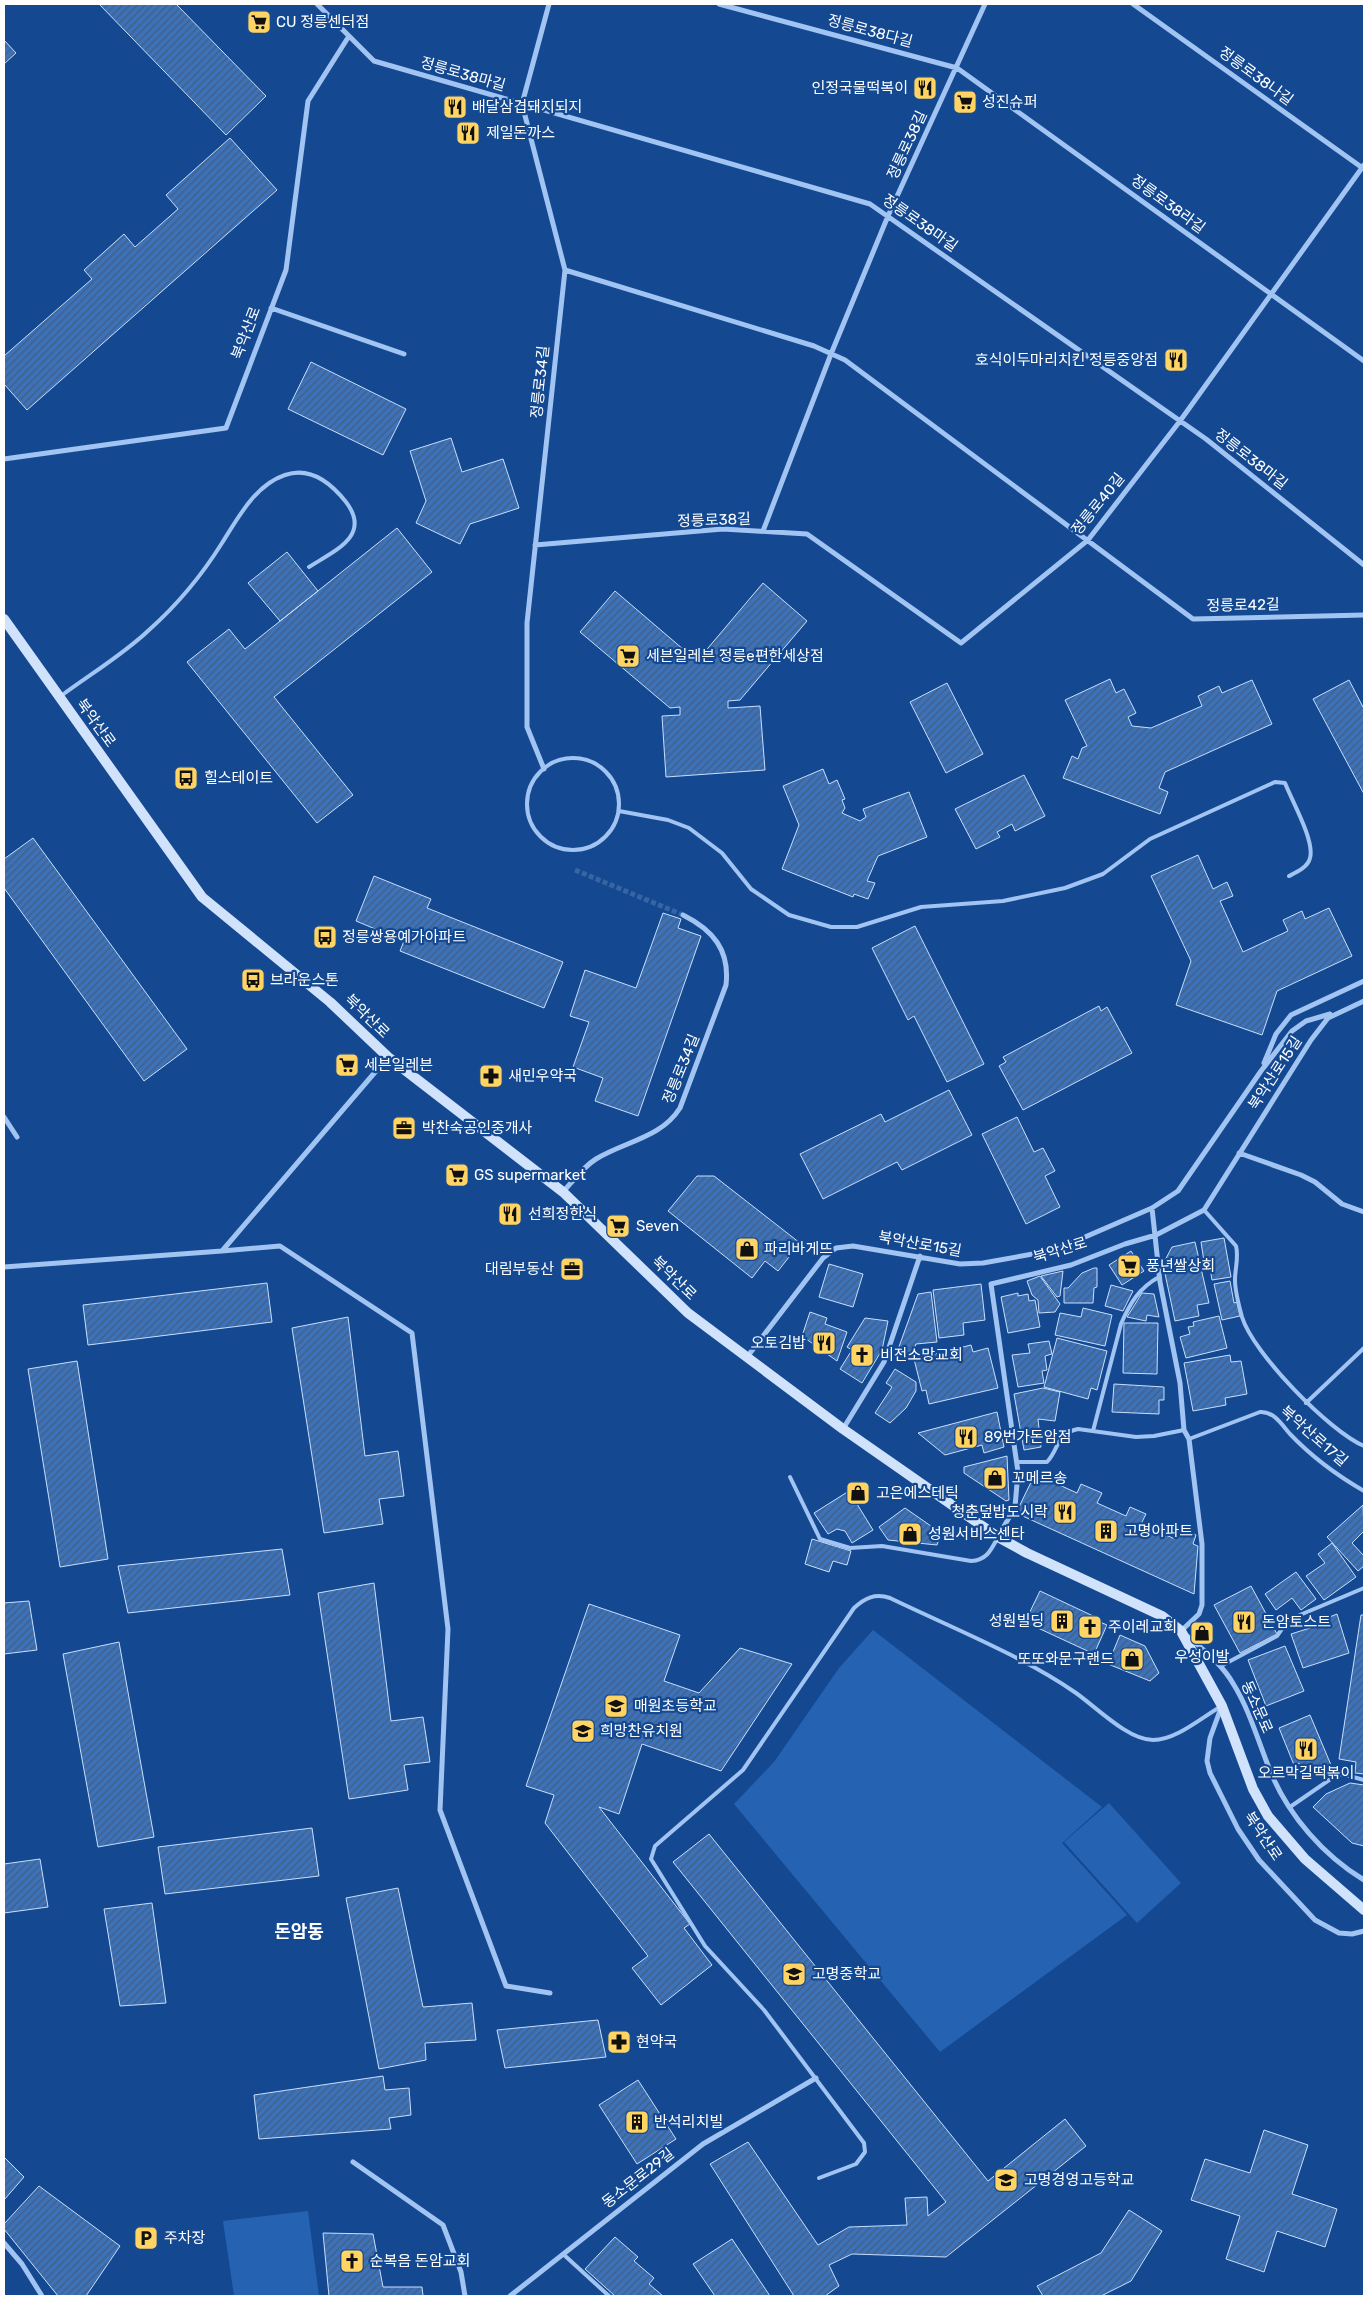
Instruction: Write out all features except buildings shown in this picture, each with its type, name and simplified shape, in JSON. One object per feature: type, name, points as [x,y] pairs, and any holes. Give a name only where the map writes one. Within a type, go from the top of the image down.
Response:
[{"type":"street","name":"정릉로38마길","points":[[317,4],[374,61],[870,204],[1180,421],[1364,564]]},
{"type":"street","name":"정릉로34길","points":[[544,769],[527,727],[527,623],[565,270],[522,104],[549,4]]},
{"type":"street","name":"정릉로38다길","points":[[719,4],[956,68]]},
{"type":"street","name":"정릉로38길","points":[[535,545],[723,529],[763,531],[831,354],[888,216],[985,4]]},
{"type":"street","name":"정릉로38나길","points":[[1133,4],[1364,168]]},
{"type":"street","name":"북악산로","points":[[4,459],[226,428],[286,270],[308,101],[349,36]]},
{"type":"street","name":"정릉로38라길","points":[[956,68],[1364,361]]},
{"type":"street","name":"정릉로40길","points":[[763,531],[807,534],[961,643],[1088,540],[1180,421],[1364,168]]},
{"type":"street","points":[[565,270],[814,346],[845,360],[1088,540]]},
{"type":"street","points":[[272,308],[404,354]]},
{"type":"street","name":"정릉로42길","points":[[1088,540],[1193,619],[1364,615]]},
{"type":"street","name":"북악산로","points":[[4,619],[202,897],[330,1002],[388,1057],[563,1192],[688,1313],[844,1429],[998,1537],[1027,1553],[1162,1616],[1181,1631],[1222,1706],[1253,1789],[1278,1830],[1305,1859],[1364,1910]]},
{"type":"street","name":"정릉로34길","points":[[563,1192],[593,1161],[658,1130],[672,1121],[680,1108],[726,985],[728,969],[718,942],[705,928],[683,915]]},
{"type":"street","points":[[1261,1071],[1276,1034],[1291,1015],[1364,981]]},
{"type":"street","name":"북악산로15길","points":[[1204,1210],[1311,1040],[1328,1018],[1364,1001]]},
{"type":"street","name":"북악산로15길","points":[[747,1357],[823,1258],[836,1248],[853,1246],[967,1265],[1046,1253],[1067,1246],[1152,1208],[1178,1191],[1261,1071],[1292,1031],[1306,1022],[1339,1012]]},
{"type":"street","points":[[222,1251],[388,1057]]},
{"type":"street","points":[[4,1117],[17,1137]]},
{"type":"street","points":[[1239,1152],[1301,1175],[1315,1182],[1342,1204],[1364,1212]]},
{"type":"street","points":[[1152,1208],[1160,1277],[1178,1368],[1184,1430],[1189,1439],[1202,1544],[1203,1601],[1199,1614],[1181,1631]]},
{"type":"street","points":[[1156,1235],[1204,1210]]},
{"type":"street","name":"북악산로","points":[[998,1537],[1015,1507],[1017,1462],[991,1284],[1071,1265],[1125,1244],[1156,1235]]},
{"type":"street","points":[[4,1267],[280,1246],[412,1333],[448,1629],[440,1810],[506,1986],[550,1993]]},
{"type":"street","points":[[844,1429],[884,1362],[920,1256]]},
{"type":"street","name":"동소문로","points":[[1181,1631],[1221,1666],[1240,1695],[1272,1776],[1290,1807],[1321,1846],[1341,1865],[1364,1880]]},
{"type":"street","name":"북악산로","points":[[1222,1706],[1210,1738],[1207,1761],[1210,1773],[1238,1829],[1259,1860],[1315,1920],[1339,1933],[1352,1934],[1364,1932]]},
{"type":"street","name":"동소문로29길","points":[[510,2296],[702,2144],[816,2078]]},
{"type":"street","points":[[353,2162],[443,2225],[462,2272],[465,2296]]},
{"type":"street","points":[[4,2243],[22,2264],[42,2296]]},
{"type":"lane","points":[[59,697],[149,631],[204,571],[243,511],[262,488],[284,475],[296,472],[323,479],[337,490],[354,513],[357,524],[351,537],[343,545],[309,567]]},
{"type":"lane","points":[[578,758],[593,762],[605,771],[614,782],[619,796],[619,810],[615,824],[605,837],[592,846],[577,850],[561,849],[547,842],[536,831],[529,817],[527,802],[530,786],[544,769],[564,759],[578,758]]},
{"type":"lane","points":[[619,810],[668,820],[689,828],[722,853],[752,889],[770,903],[789,915],[831,927],[857,927],[921,907],[1003,901],[1065,888],[1103,874],[1150,839],[1275,782],[1284,783],[1311,846],[1310,860],[1301,870],[1290,876]]},
{"type":"lane","points":[[1204,1210],[1236,1246],[1236,1287],[1247,1330],[1252,1339],[1306,1403],[1364,1446]]},
{"type":"lane","points":[[1093,1431],[1121,1324],[1127,1311],[1143,1288],[1160,1277]]},
{"type":"lane","points":[[1306,1403],[1364,1348]]},
{"type":"lane","name":"북악산로17길","points":[[1189,1439],[1264,1412],[1274,1416],[1301,1445],[1343,1478],[1364,1491]]},
{"type":"lane","points":[[1017,1462],[1047,1462],[1057,1441],[1064,1435],[1078,1430],[1136,1437],[1154,1436],[1184,1430]]},
{"type":"lane","name":"북악산로","points":[[790,1477],[817,1537],[828,1542],[856,1548],[882,1546],[979,1561],[987,1556],[998,1537]]},
{"type":"lane","points":[[1221,1666],[1277,1636],[1288,1620],[1364,1588]]},
{"type":"lane","points":[[819,2178],[856,2164],[865,2148],[861,2138],[764,2010],[705,1946],[651,1859],[654,1846],[743,1770],[854,1608],[870,1597],[878,1595],[890,1598],[1040,1670],[1127,1730],[1145,1739],[1153,1740],[1170,1737],[1222,1706]]},
{"type":"lane","points":[[1290,1807],[1335,1776],[1342,1774],[1364,1780]]},
{"type":"lane","points":[[563,2254],[609,2296]]},
{"type":"shaded area","points":[[873,1630],[1102,1807],[1062,1843],[1127,1915],[940,2052],[734,1804],[774,1762],[839,1668]]},
{"type":"shaded area","points":[[1109,1803],[1181,1883],[1137,1923],[1064,1842]]},
{"type":"shaded area","points":[[308,2211],[319,2296],[234,2296],[223,2221]]},
{"type":"tunnel","points":[[575,870],[683,915]]},
{"type":"place","name":"CU 정릉센터점","points":[[259,22]]},
{"type":"place","name":"인정국물떡복이","points":[[925,88]]},
{"type":"place","name":"성진슈퍼","points":[[965,102]]},
{"type":"place","name":"배달삼겹돼지되지","points":[[455,107]]},
{"type":"place","name":"제일돈까스","points":[[468,133]]},
{"type":"place","name":"호식이두마리치킨 정릉중앙점","points":[[1176,360]]},
{"type":"place","name":"세븐일레븐 정릉e편한세상점","points":[[628,656]]},
{"type":"place","name":"힐스테이트","points":[[186,778]]},
{"type":"place","name":"정릉쌍용예가아파트","points":[[325,937]]},
{"type":"place","name":"브라운스톤","points":[[253,980]]},
{"type":"place","name":"세븐일레븐","points":[[347,1065]]},
{"type":"place","name":"새민우약국","points":[[491,1076]]},
{"type":"place","name":"박찬숙공인중개사","points":[[404,1128]]},
{"type":"place","name":"GS supermarket","points":[[457,1175]]},
{"type":"place","name":"선희정한식","points":[[510,1214]]},
{"type":"place","name":"Seven","points":[[618,1226]]},
{"type":"place","name":"파리바게뜨","points":[[747,1249]]},
{"type":"place","name":"풍년쌀상회","points":[[1129,1266]]},
{"type":"place","name":"대림부동산","points":[[572,1269]]},
{"type":"place","name":"오토김밥","points":[[824,1343]]},
{"type":"place","name":"비전소망교회","points":[[862,1355]]},
{"type":"place","name":"89번가돈암점","points":[[966,1437]]},
{"type":"place","name":"꼬메르송","points":[[995,1478]]},
{"type":"place","name":"고은에스테틱","points":[[858,1493]]},
{"type":"place","name":"청춘덮밥도시락","points":[[1065,1512]]},
{"type":"place","name":"고명아파트","points":[[1106,1531]]},
{"type":"place","name":"성원서비스센타","points":[[910,1534]]},
{"type":"place","name":"성원빌딩","points":[[1062,1621]]},
{"type":"place","name":"돈암토스트","points":[[1244,1622]]},
{"type":"place","name":"주이레교회","points":[[1090,1627]]},
{"type":"place","name":"우성이발","points":[[1202,1633]]},
{"type":"place","name":"또또와문구랜드","points":[[1132,1659]]},
{"type":"place","name":"매원초등학교","points":[[616,1706]]},
{"type":"place","name":"희망찬유치원","points":[[583,1731]]},
{"type":"place","name":"오르막길떡볶이","points":[[1306,1749]]},
{"type":"place","name":"고명중학교","points":[[794,1974]]},
{"type":"place","name":"현약국","points":[[619,2042]]},
{"type":"place","name":"반석리치빌","points":[[637,2122]]},
{"type":"place","name":"고명경영고등학교","points":[[1006,2180]]},
{"type":"place","name":"주차장","points":[[146,2238]]},
{"type":"place","name":"순복음 돈암교회","points":[[352,2261]]},
{"type":"district","name":"돈암동","points":[[299,1932]]}]
